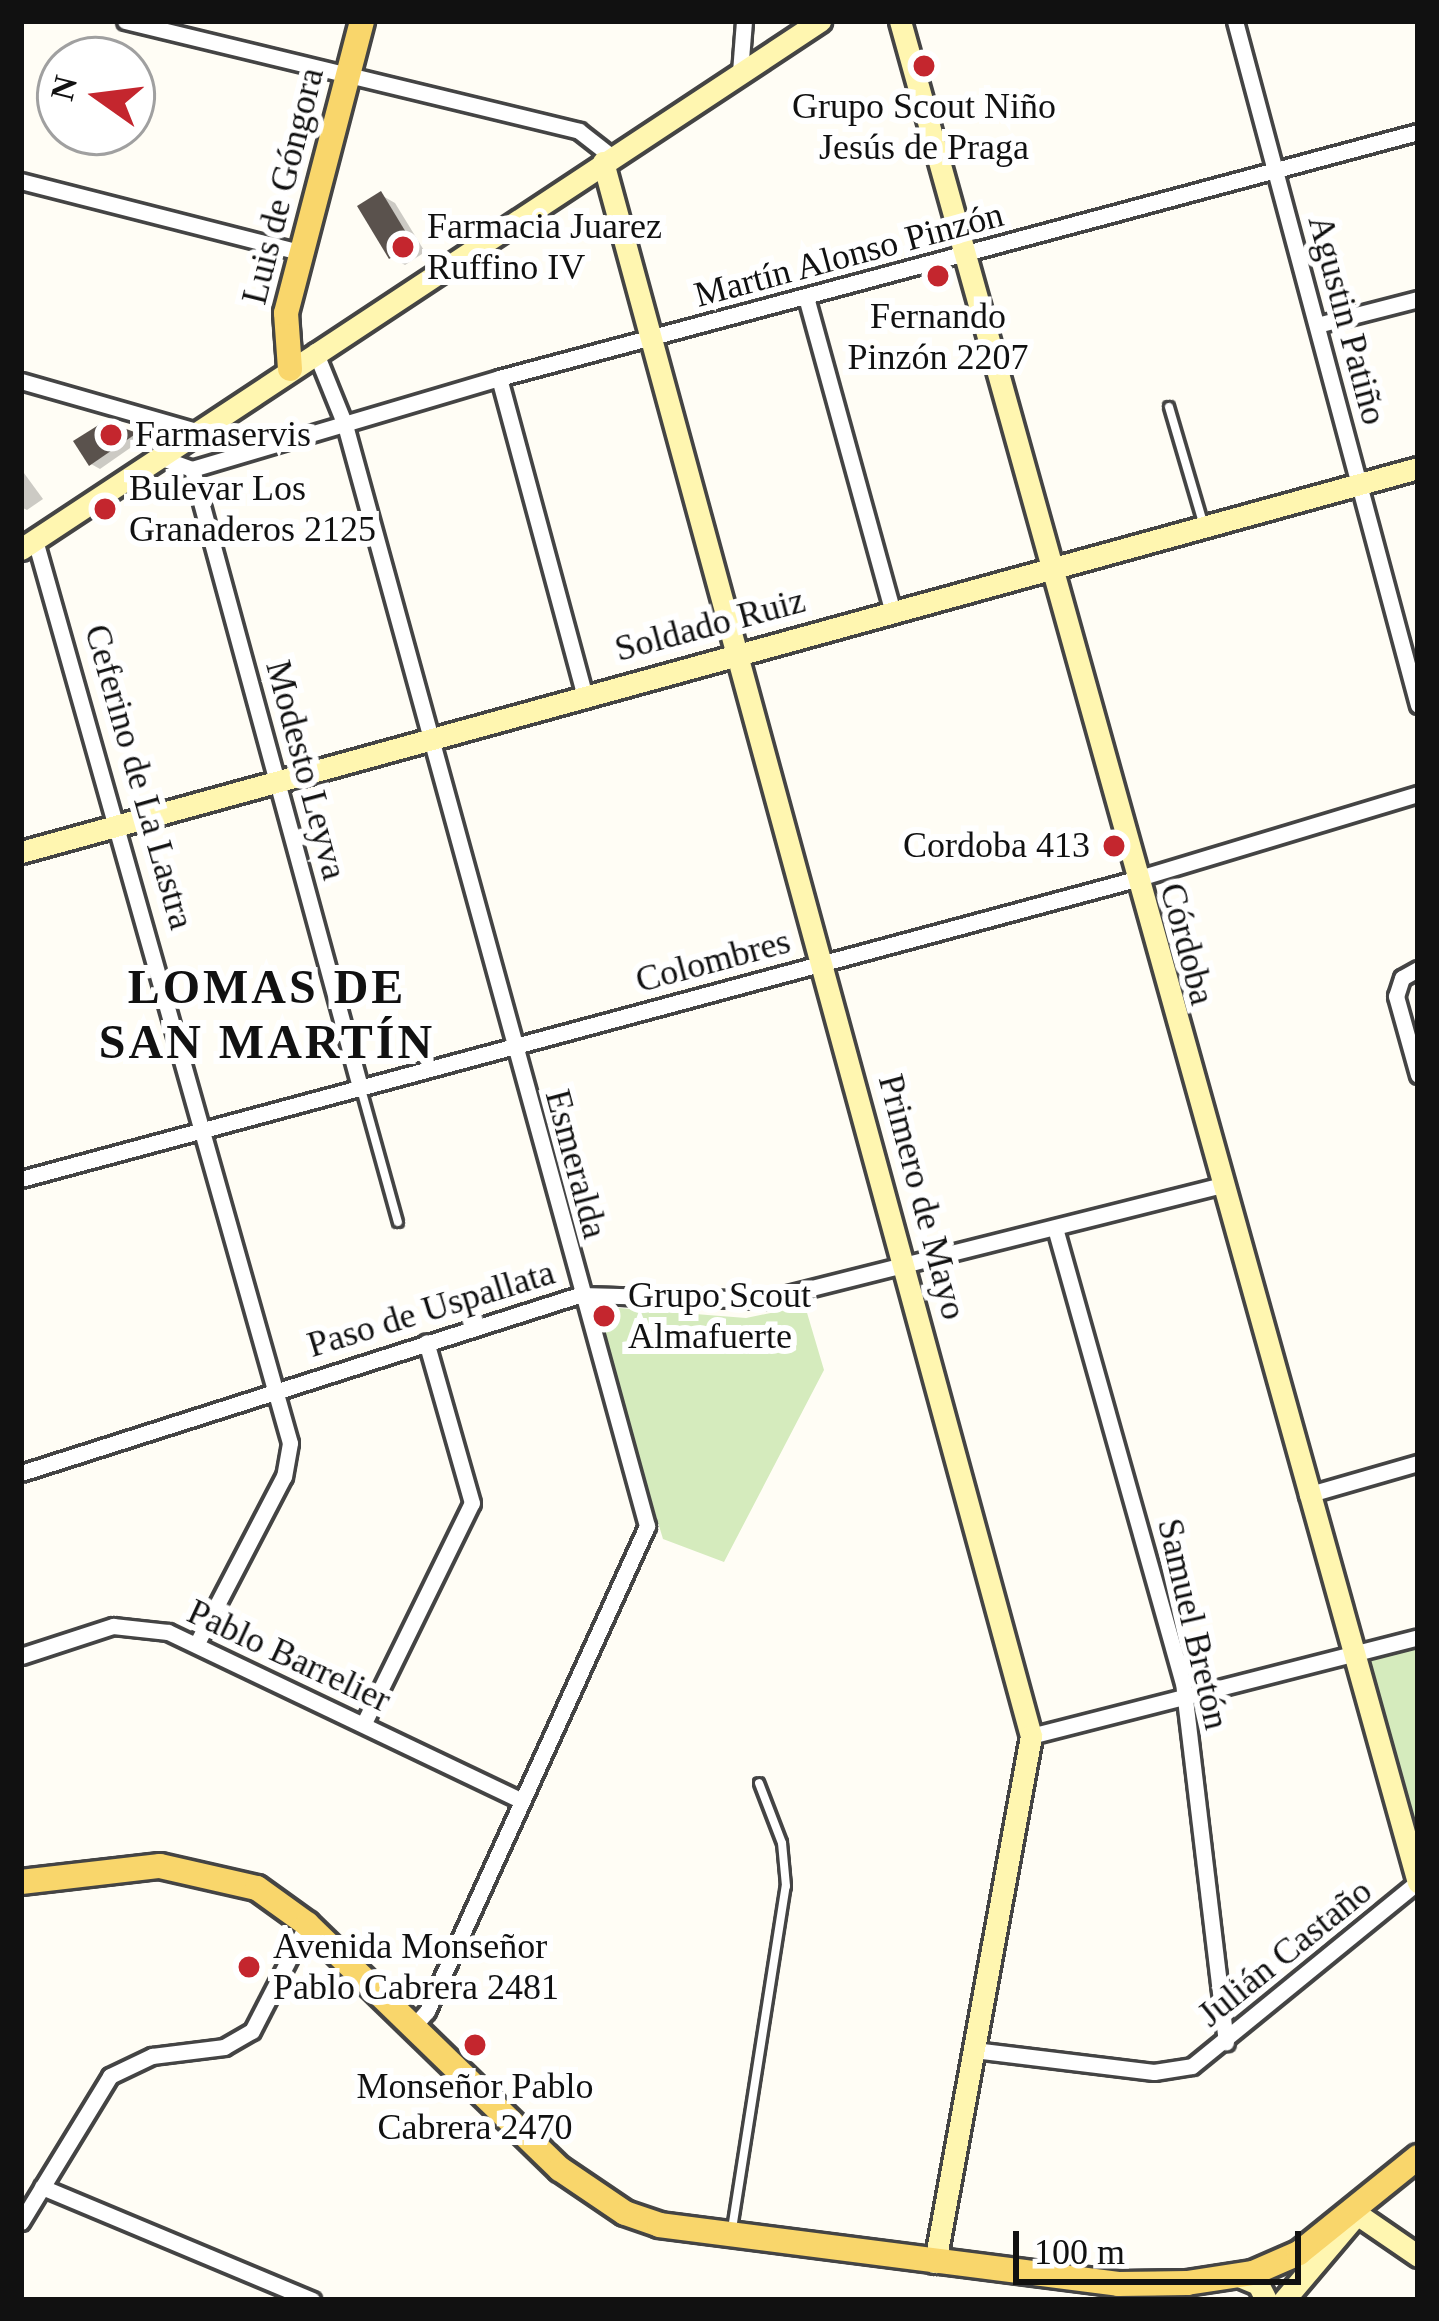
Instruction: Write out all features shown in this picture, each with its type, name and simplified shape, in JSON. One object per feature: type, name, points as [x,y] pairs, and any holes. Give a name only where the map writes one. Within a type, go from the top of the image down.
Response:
[{"type":"main road","name":"Luis de Góngora","points":[[290,369],[283,332],[362,21]]},
{"type":"main road","points":[[28,544],[820,21]]},
{"type":"main road","name":"Córdoba","points":[[900,21],[1218,1186],[1418,1882]]},
{"type":"main road","name":"Primero de Mayo","points":[[607,159],[1031,1736],[935,2262]]},
{"type":"main road","name":"Soldado Ruiz","points":[[21,852],[429,736],[1418,468]]},
{"type":"main road","points":[[21,1882],[181,1867],[257,1888],[307,1924],[580,2186],[644,2220],[731,2236],[1135,2285],[1239,2276],[1299,2253],[1357,2214]]},
{"type":"main road","points":[[1284,2300],[1357,2214],[1418,2157]]},
{"type":"main road","points":[[1357,2214],[1418,2256]]},
{"type":"main road","points":[[1239,2276],[1258,2284],[1267,2300]]},
{"type":"street","points":[[124,21],[579,130],[607,159]]},
{"type":"street","points":[[740,72],[743,21]]},
{"type":"street","name":"Agustin Patiño","points":[[1235,21],[1418,704]]},
{"type":"street","name":"Martín Alonso Pinzón","points":[[192,469],[499,378],[1418,132]]},
{"type":"street","points":[[21,181],[301,252]]},
{"type":"street","points":[[806,297],[892,610]]},
{"type":"street","points":[[1317,326],[1418,299]]},
{"type":"street","name":"Esmeralda","points":[[315,351],[346,425],[579,1295],[647,1526],[640,1556],[427,2011],[412,2028]]},
{"type":"street","points":[[499,378],[584,694]]},
{"type":"street","points":[[21,381],[197,431]]},
{"type":"street","points":[[159,457],[192,469]]},
{"type":"street","name":"Modesto Leyva","points":[[192,469],[360,1087]]},
{"type":"street","name":"Ceferino de La Lastra","points":[[28,544],[122,825],[275,1389],[290,1460],[197,1642]]},
{"type":"street","name":"Colombres","points":[[21,1179],[1136,879],[1418,794]]},
{"type":"street","points":[[1418,969],[1402,978],[1396,996],[1418,1075]]},
{"type":"street","name":"Paso de Uspallata","points":[[21,1473],[579,1295],[747,1302],[1218,1186]]},
{"type":"street","name":"Samuel Bretón","points":[[1055,1228],[1186,1700],[1226,2042]]},
{"type":"street","points":[[364,1723],[472,1502],[426,1342]]},
{"type":"street","points":[[1307,1495],[1418,1463]]},
{"type":"street","name":"Pablo Barrelier","points":[[21,1656],[113,1626],[147,1626],[197,1642],[522,1801]]},
{"type":"street","points":[[1031,1736],[1418,1637]]},
{"type":"street","name":"Julián Castaño","points":[[974,2050],[1154,2072],[1192,2066],[1418,1882]]},
{"type":"street","points":[[21,2222],[110,2076],[152,2056],[224,2048],[252,2031],[307,1924]]},
{"type":"street","points":[[42,2187],[311,2300]]},
{"type":"lane","points":[[1169,407],[1204,528]]},
{"type":"lane","points":[[360,1087],[398,1222]]},
{"type":"lane","points":[[731,2236],[786,1886],[782,1844],[759,1783]]},
{"type":"green space","points":[[593,1306],[746,1318],[805,1306],[824,1370],[724,1562],[663,1539]]},
{"type":"green space","points":[[1418,1648],[1418,1832],[1367,1661]]},
{"type":"building","points":[[381,191],[413,244],[389,259],[357,206]]},
{"type":"building","points":[[105,421],[137,433],[89,466],[73,441]]},
{"type":"place","name":"Grupo Scout Niño Jesús de Praga","points":[[924,66]]},
{"type":"place","name":"Farmacia Juarez Ruffino IV","points":[[403,247]]},
{"type":"place","name":"Fernando Pinzón 2207","points":[[938,276]]},
{"type":"place","name":"Farmaservis","points":[[111,435]]},
{"type":"place","name":"Bulevar Los Granaderos 2125","points":[[105,509]]},
{"type":"place","name":"Cordoba 413","points":[[1114,846]]},
{"type":"place","name":"Grupo Scout Almafuerte","points":[[604,1316]]},
{"type":"place","name":"Avenida Monseñor Pablo Cabrera 2481","points":[[249,1967]]},
{"type":"place","name":"Monseñor Pablo Cabrera 2470","points":[[475,2045]]},
{"type":"district","name":"LOMAS DE SAN MARTÍN","points":[[267,1014]]}]
